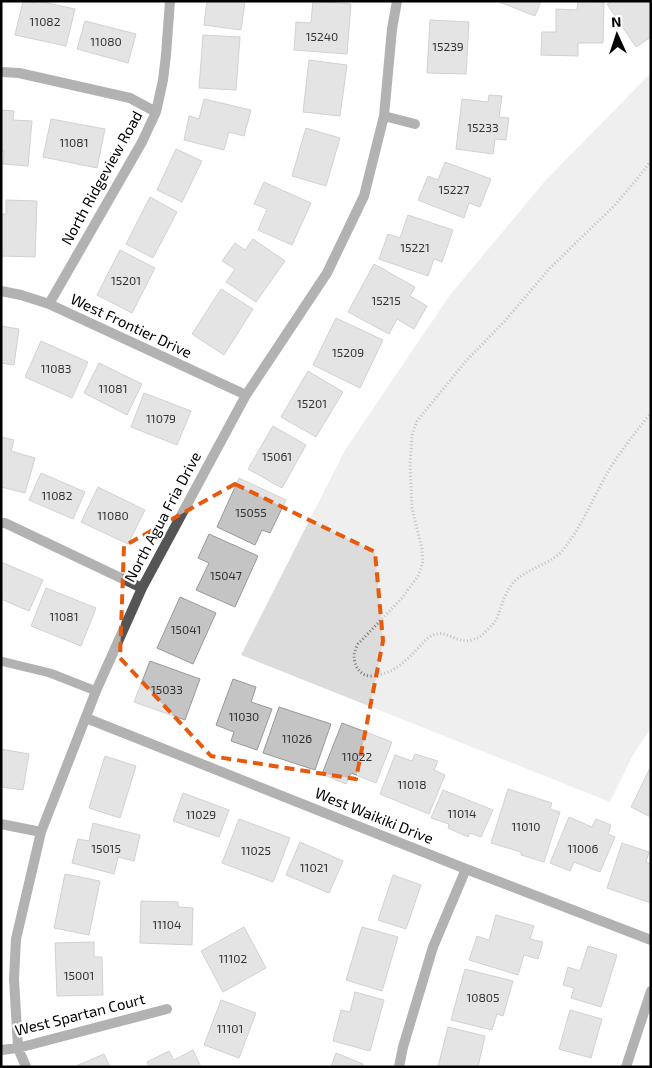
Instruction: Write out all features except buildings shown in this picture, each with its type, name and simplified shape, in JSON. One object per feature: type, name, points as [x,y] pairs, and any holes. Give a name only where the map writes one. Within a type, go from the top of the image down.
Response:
[{"type":"street","name":"North Ridgeview Road","points":[[49,304],[142,142],[156,112],[163,80],[170,1]]},
{"type":"street","name":"North Agua Fria Drive","points":[[26,1067],[18,1048],[14,979],[16,939],[41,832],[96,691],[142,588],[246,395],[327,273],[364,196],[384,116],[392,29],[397,1]]},
{"type":"street","points":[[1,72],[19,73],[130,98],[156,112]]},
{"type":"street","points":[[384,116],[416,124]]},
{"type":"street","name":"West Frontier Drive","points":[[1,291],[49,304],[246,395]]},
{"type":"street","points":[[1,523],[5,523],[142,588]]},
{"type":"street","name":"West Waikiki Drive","points":[[86,718],[466,869],[651,940]]},
{"type":"street","points":[[1,824],[41,832]]},
{"type":"street","points":[[399,1067],[403,1047],[433,947],[466,869]]},
{"type":"street","points":[[626,1067],[651,991]]},
{"type":"street","name":"West Spartan Court","points":[[1,1050],[18,1048],[167,1009]]},
{"type":"lane","points":[[1,661],[50,673],[96,691]]},
{"type":"path","points":[[651,161],[614,206],[550,268],[504,322],[466,361],[418,421],[412,434],[410,464],[412,508],[422,549],[423,562],[418,576],[402,598],[358,644],[354,652],[355,661],[360,671],[366,675],[373,676],[387,673],[399,667],[434,634],[444,634],[467,641],[480,637],[496,619],[506,593],[513,582],[522,575],[549,562],[561,552],[573,536],[612,465],[651,413]]},
{"type":"highlighted area","points":[[235,484],[375,552],[383,641],[356,779],[211,756],[120,658],[124,546]]},
{"type":"shaded area","points":[[651,73],[651,728],[633,755],[610,802],[241,655],[345,450],[450,295],[545,181]]}]
